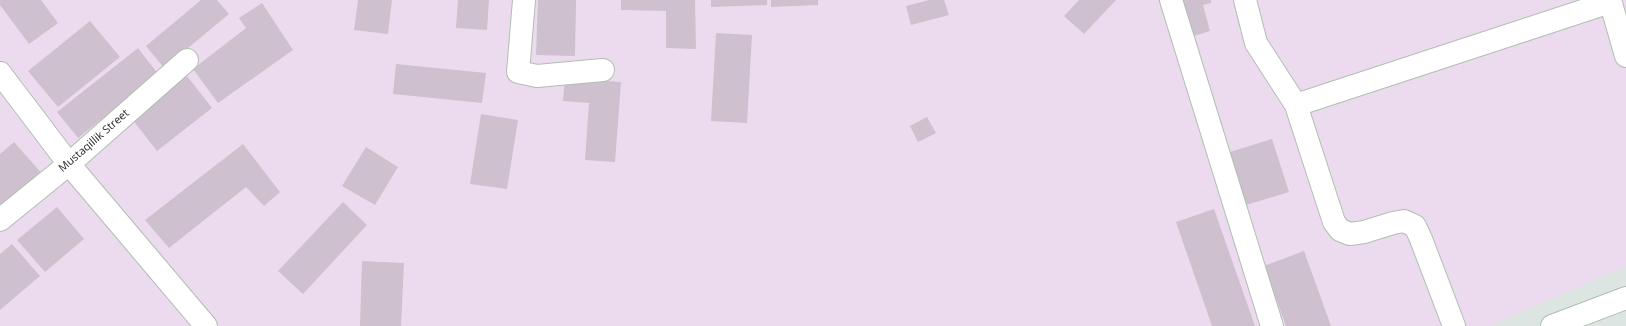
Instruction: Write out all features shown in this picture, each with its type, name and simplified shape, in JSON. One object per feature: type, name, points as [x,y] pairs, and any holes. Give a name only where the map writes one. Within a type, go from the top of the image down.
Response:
[{"type":"street","points":[[524,0],[518,72],[537,76],[603,70]]},
{"type":"street","points":[[1171,0],[1272,326]]},
{"type":"street","points":[[1245,0],[1256,43],[1296,105],[1334,222],[1340,230],[1350,234],[1364,232],[1404,221],[1415,226],[1454,326]]},
{"type":"street","points":[[1296,105],[1610,1],[1626,56]]},
{"type":"street","name":"Mustaqillik Street","points":[[0,220],[68,164],[187,60]]},
{"type":"street","points":[[0,73],[68,164],[206,326]]},
{"type":"street","points":[[1552,326],[1626,298]]},
{"type":"shaded area","points":[[1626,266],[1626,326],[1489,326]]},
{"type":"building","points":[[0,0],[41,0],[58,23],[29,44],[0,5]]},
{"type":"building","points":[[201,0],[217,0],[229,14],[164,68],[146,46]]},
{"type":"building","points":[[358,0],[392,0],[388,34],[354,30]]},
{"type":"building","points":[[458,0],[489,0],[487,30],[456,28]]},
{"type":"building","points":[[538,0],[576,0],[575,56],[536,55]]},
{"type":"building","points":[[621,0],[695,0],[696,49],[666,48],[666,11],[621,10]]},
{"type":"building","points":[[711,0],[767,0],[767,5],[711,7]]},
{"type":"building","points":[[771,0],[818,0],[818,5],[771,7]]},
{"type":"building","points":[[929,0],[944,0],[949,15],[911,25],[906,6]]},
{"type":"building","points":[[1079,0],[1116,0],[1084,34],[1064,16]]},
{"type":"building","points":[[1183,0],[1211,0],[1211,3],[1203,5],[1210,31],[1194,36]]},
{"type":"building","points":[[262,3],[293,50],[218,103],[193,69],[246,28],[239,18]]},
{"type":"building","points":[[90,21],[120,57],[58,107],[28,71]]},
{"type":"building","points":[[716,33],[752,35],[747,123],[711,121]]},
{"type":"building","points":[[138,48],[158,74],[78,138],[57,112]]},
{"type":"building","points":[[396,64],[486,73],[482,103],[393,94]]},
{"type":"building","points":[[187,76],[212,108],[157,151],[132,119]]},
{"type":"building","points":[[565,78],[621,82],[615,162],[585,160],[589,103],[563,101]]},
{"type":"building","points":[[481,114],[518,120],[507,189],[470,184]]},
{"type":"building","points":[[927,117],[936,133],[918,142],[910,126]]},
{"type":"building","points":[[1272,139],[1289,192],[1246,205],[1230,152]]},
{"type":"building","points":[[14,142],[45,177],[0,208],[0,154]]},
{"type":"building","points":[[243,144],[280,192],[264,206],[246,187],[169,248],[145,220]]},
{"type":"building","points":[[366,147],[398,167],[375,205],[342,186]]},
{"type":"building","points":[[343,202],[367,225],[303,294],[278,271]]},
{"type":"building","points":[[57,207],[84,239],[45,272],[17,240]]},
{"type":"building","points":[[1214,209],[1255,326],[1212,326],[1176,222]]},
{"type":"building","points":[[12,244],[40,276],[0,310],[0,254]]},
{"type":"building","points":[[1304,251],[1331,326],[1286,326],[1264,266]]},
{"type":"building","points":[[362,261],[404,263],[401,326],[360,326]]}]
